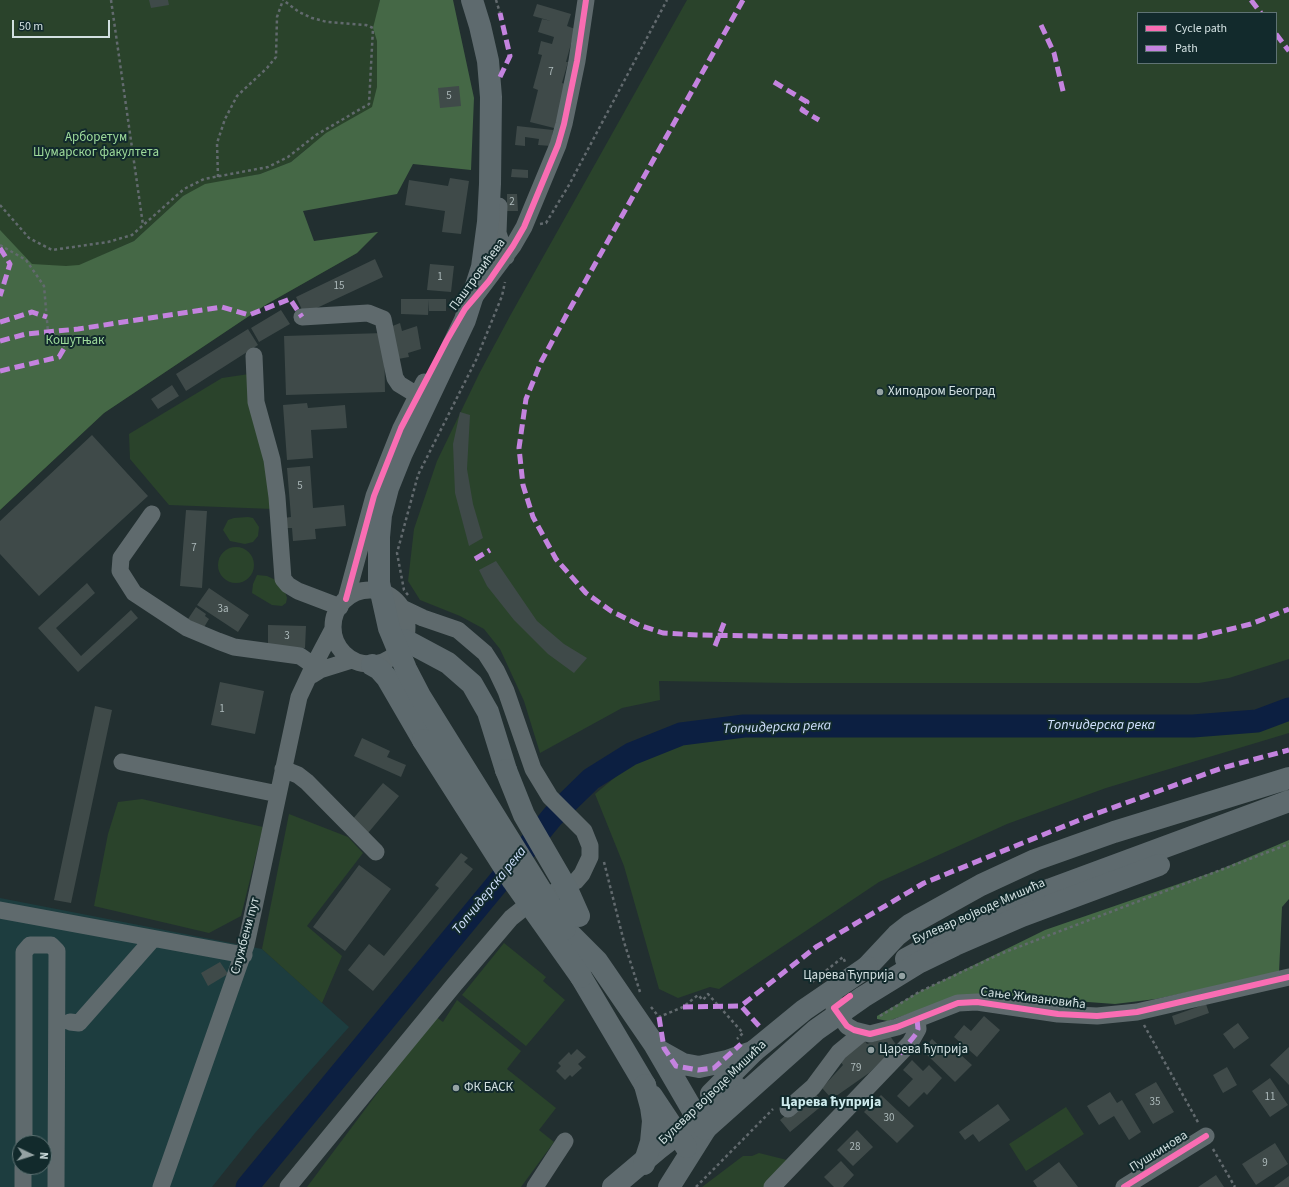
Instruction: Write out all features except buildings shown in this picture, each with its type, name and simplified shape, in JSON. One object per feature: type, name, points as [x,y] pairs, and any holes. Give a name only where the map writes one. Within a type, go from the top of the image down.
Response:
[{"type":"main road","points":[[472,0],[488,61],[491,97],[488,222],[482,266],[465,320],[402,453],[388,488],[380,526],[378,550],[379,583],[389,628],[406,670],[420,696],[565,929],[597,961],[657,1050],[699,1120]]},
{"type":"main road","points":[[406,635],[456,669],[472,684],[488,712],[513,790],[524,815],[567,889],[597,961]]},
{"type":"main road","points":[[362,662],[379,669],[387,678],[423,740],[512,881],[581,977],[644,1085],[680,1138]]},
{"type":"main road","points":[[867,966],[897,935],[911,924],[1035,860],[1099,838],[1289,778]]},
{"type":"main road","name":"Булевар војводе Мишића","points":[[699,1120],[754,1051],[804,1010],[867,966],[923,935],[1000,901],[1289,792]]},
{"type":"main road","points":[[613,1187],[686,1126],[724,1099],[768,1059],[842,1002],[907,958],[982,918],[1051,889],[1289,801]]},
{"type":"main road","name":"Булевар војводе Мишића","points":[[626,1187],[644,1164],[680,1138],[699,1120],[816,1030],[863,997],[920,962],[954,945],[1022,916],[1289,816]]},
{"type":"main road","points":[[565,929],[581,977]]},
{"type":"main road","points":[[657,1050],[682,1064],[699,1067],[727,1062],[754,1051]]},
{"type":"main road","points":[[644,1085],[651,1107],[653,1121],[650,1142],[644,1164]]},
{"type":"main road","points":[[669,1187],[724,1099]]},
{"type":"main road","name":"Булевар војводе Мишића","points":[[652,1187],[680,1138]]},
{"type":"street","name":"Паштровићева","points":[[343,603],[366,523],[386,462],[417,395],[465,309],[489,281],[506,257],[524,227],[558,145],[564,124],[577,61],[586,0]]},
{"type":"street","points":[[500,77],[498,233],[506,257]]},
{"type":"street","points":[[302,317],[368,313],[383,319],[395,378],[399,384],[417,395]]},
{"type":"street","points":[[254,356],[256,402],[269,446],[277,497],[283,579],[288,586],[298,591],[343,603]]},
{"type":"street","points":[[152,514],[121,558],[120,571],[124,581],[134,593],[186,628],[234,647],[300,656],[314,671],[362,662],[390,659],[400,650],[406,635],[406,602]]},
{"type":"street","name":"Паштровићева","points":[[366,523],[364,556],[367,566],[383,592]]},
{"type":"street","points":[[288,1187],[511,918],[526,906],[576,881],[582,874],[590,857],[590,846],[584,831],[576,821],[550,796],[533,769],[506,692],[491,661],[481,649],[466,636],[449,626],[423,618],[406,602],[394,599],[383,592],[364,591],[343,603],[334,620],[333,629],[339,647],[362,662]]},
{"type":"street","points":[[406,635],[436,622]]},
{"type":"street","name":"Службени пут","points":[[161,1187],[244,954],[299,697],[314,671],[333,629]]},
{"type":"street","points":[[122,762],[278,794]]},
{"type":"street","points":[[283,769],[298,775],[307,782],[376,852]]},
{"type":"street","points":[[0,910],[153,939],[244,954]]},
{"type":"street","points":[[70,1022],[79,1022],[153,939]]},
{"type":"street","points":[[24,1135],[24,952],[30,945],[51,945],[57,951],[56,1187]]},
{"type":"street","name":"Сање Живановића","points":[[862,1033],[881,1032],[958,1003],[977,1002],[1058,1014],[1097,1016],[1137,1012],[1289,977]]},
{"type":"street","points":[[782,1108],[820,1079],[839,1052],[862,1033],[847,1026],[842,1002]]},
{"type":"street","points":[[772,1187],[910,1043],[918,1029],[917,1019]]},
{"type":"street","name":"Пушкинова","points":[[1124,1187],[1208,1140]]},
{"type":"street","points":[[535,1187],[565,1141]]},
{"type":"street","points":[[23,1175],[23,1187]]},
{"type":"path","points":[[111,0],[143,226]]},
{"type":"path","points":[[0,205],[29,238],[52,250],[108,242],[132,235],[184,190],[204,179],[218,177],[268,167],[288,157],[316,135],[369,104],[373,28],[366,25],[327,22],[312,18],[299,12],[283,0],[277,16],[276,57],[268,68],[237,96],[225,119],[216,143],[218,177]]},
{"type":"path","points":[[496,0],[500,13]]},
{"type":"path","points":[[524,227],[546,223],[569,185],[667,0]]},
{"type":"path","points":[[0,245],[26,260],[44,286],[48,332]]},
{"type":"path","points":[[406,602],[397,553],[418,475],[476,360],[502,296],[507,275]]},
{"type":"path","points":[[875,1020],[919,992],[1000,954],[1289,844]]},
{"type":"path","points":[[603,855],[624,942],[641,994]]},
{"type":"path","points":[[650,1006],[659,1017],[683,1007],[698,995],[703,1000],[708,994],[743,1033]]},
{"type":"path","points":[[1149,1035],[1235,1187]]},
{"type":"path","points":[[696,1187],[782,1108]]},
{"type":"shaded area","points":[[0,898],[262,949],[349,1027],[255,1133],[212,1187],[0,1187]]},
{"type":"green space","name":"Арборетум Шумарског факултета","points":[[0,0],[380,0],[377,13],[385,86],[374,113],[310,146],[291,162],[260,174],[216,183],[183,196],[134,241],[80,265],[159,278],[378,232],[357,253],[267,304],[104,413],[0,510]]},
{"type":"green space","name":"Кошутњак","points":[[380,0],[453,0],[474,98],[471,170],[413,164],[397,194],[303,211],[314,241],[378,232],[357,253],[267,304],[104,413],[0,510],[0,230],[32,264],[66,266],[79,265],[134,241],[183,196],[205,184],[260,174],[291,162],[326,133],[372,107],[377,87],[377,41],[373,28]]},
{"type":"green space","name":"Хиподром Београд","points":[[687,0],[1289,0],[1289,659],[1229,678],[1199,683],[790,683],[659,681],[660,700],[622,708],[540,753],[524,701],[500,649],[484,629],[460,616],[420,600],[408,581],[414,529],[437,461],[480,372]]},
{"type":"green space","points":[[249,374],[268,470],[273,509],[169,505],[130,459],[129,434],[222,378]]},
{"type":"green space","points":[[248,517],[253,518],[259,527],[258,536],[253,542],[245,544],[230,541],[223,530],[228,520]]},
{"type":"green space","points":[[236,547],[249,552],[254,565],[249,578],[236,583],[223,578],[218,565],[223,552]]},
{"type":"green space","points":[[257,575],[267,576],[280,582],[284,588],[287,598],[286,603],[282,606],[272,605],[252,593],[253,584]]},
{"type":"green space","points":[[1289,715],[1289,733],[1106,788],[1007,824],[879,882],[719,989],[710,987],[678,998],[659,989],[624,866],[595,794],[655,744],[792,732],[994,734],[1234,731],[1257,726]]},
{"type":"green space","points":[[142,799],[263,827],[241,916],[209,933],[94,906],[108,834],[118,802]]},
{"type":"green space","points":[[289,814],[348,837],[363,853],[307,926],[342,956],[322,1003],[262,949]]},
{"type":"green space","points":[[1289,840],[1289,899],[1282,907],[1279,973],[1156,999],[1115,1004],[979,994],[928,1007],[888,1021],[877,1019],[877,1016],[919,992],[1045,930],[1219,870]]},
{"type":"green space","points":[[504,943],[546,977],[543,981],[565,1000],[526,1046],[462,995]]},
{"type":"green space","name":"ФК БАСК","points":[[457,1000],[521,1051],[507,1069],[556,1108],[539,1130],[554,1142],[521,1187],[307,1187],[435,1016],[443,1022]]},
{"type":"green space","points":[[1066,1107],[1084,1134],[1026,1171],[1009,1144]]},
{"type":"green space","points":[[759,1153],[791,1161],[766,1187],[702,1187],[743,1156],[752,1156]]},
{"type":"waterway","name":"Топчидерска река","points":[[247,1187],[553,816],[591,779],[631,754],[681,734],[744,726],[1193,726],[1257,721],[1289,709]]},
{"type":"marked path","points":[[743,0],[567,314],[541,362],[526,399],[519,448],[523,485],[533,517],[556,559],[586,593],[611,611],[639,625],[663,633],[698,635],[814,637],[1198,637],[1251,624],[1289,609]]},
{"type":"marked path","points":[[1251,0],[1260,12]]},
{"type":"marked path","points":[[500,13],[510,56],[500,77]]},
{"type":"marked path","points":[[1041,25],[1054,53],[1064,95]]},
{"type":"marked path","points":[[1277,35],[1289,51]]},
{"type":"marked path","points":[[774,82],[807,102],[802,110],[819,120]]},
{"type":"marked path","points":[[0,248],[10,264],[0,296]]},
{"type":"marked path","points":[[0,341],[26,334],[78,329],[222,307],[249,315],[290,299],[302,317]]},
{"type":"marked path","points":[[0,322],[32,312],[47,317]]},
{"type":"marked path","points":[[0,371],[59,357],[66,345],[48,332]]},
{"type":"marked path","points":[[475,559],[490,550]]},
{"type":"marked path","points":[[715,646],[724,623]]},
{"type":"marked path","points":[[759,1026],[741,1006],[816,947],[924,883],[1087,817],[1222,768],[1289,750]]},
{"type":"marked path","points":[[683,1007],[741,1006]]},
{"type":"marked path","points":[[659,1017],[664,1048],[676,1066],[698,1070],[714,1068],[741,1044]]},
{"type":"marked path","points":[[900,1054],[916,1034],[918,1029],[917,1019]]},
{"type":"cycle path","points":[[346,599],[374,496],[401,428],[465,309],[489,281],[524,227],[558,145],[564,124],[577,61],[586,0]]},
{"type":"cycle path","points":[[850,996],[834,1008],[847,1026],[854,1030],[870,1034],[897,1027],[958,1003],[977,1002],[1058,1014],[1097,1016],[1137,1012],[1289,977]]},
{"type":"cycle path","points":[[1124,1187],[1206,1136]]},
{"type":"place","name":"Хиподром Београд","points":[[880,392]]},
{"type":"place","name":"Царева Ћуприја","points":[[902,976]]},
{"type":"place","name":"Царева ћуприја","points":[[871,1050]]},
{"type":"place","name":"ФК БАСК","points":[[456,1088]]},
{"type":"district","name":"Царева ћуприја","points":[[831,1103]]}]
